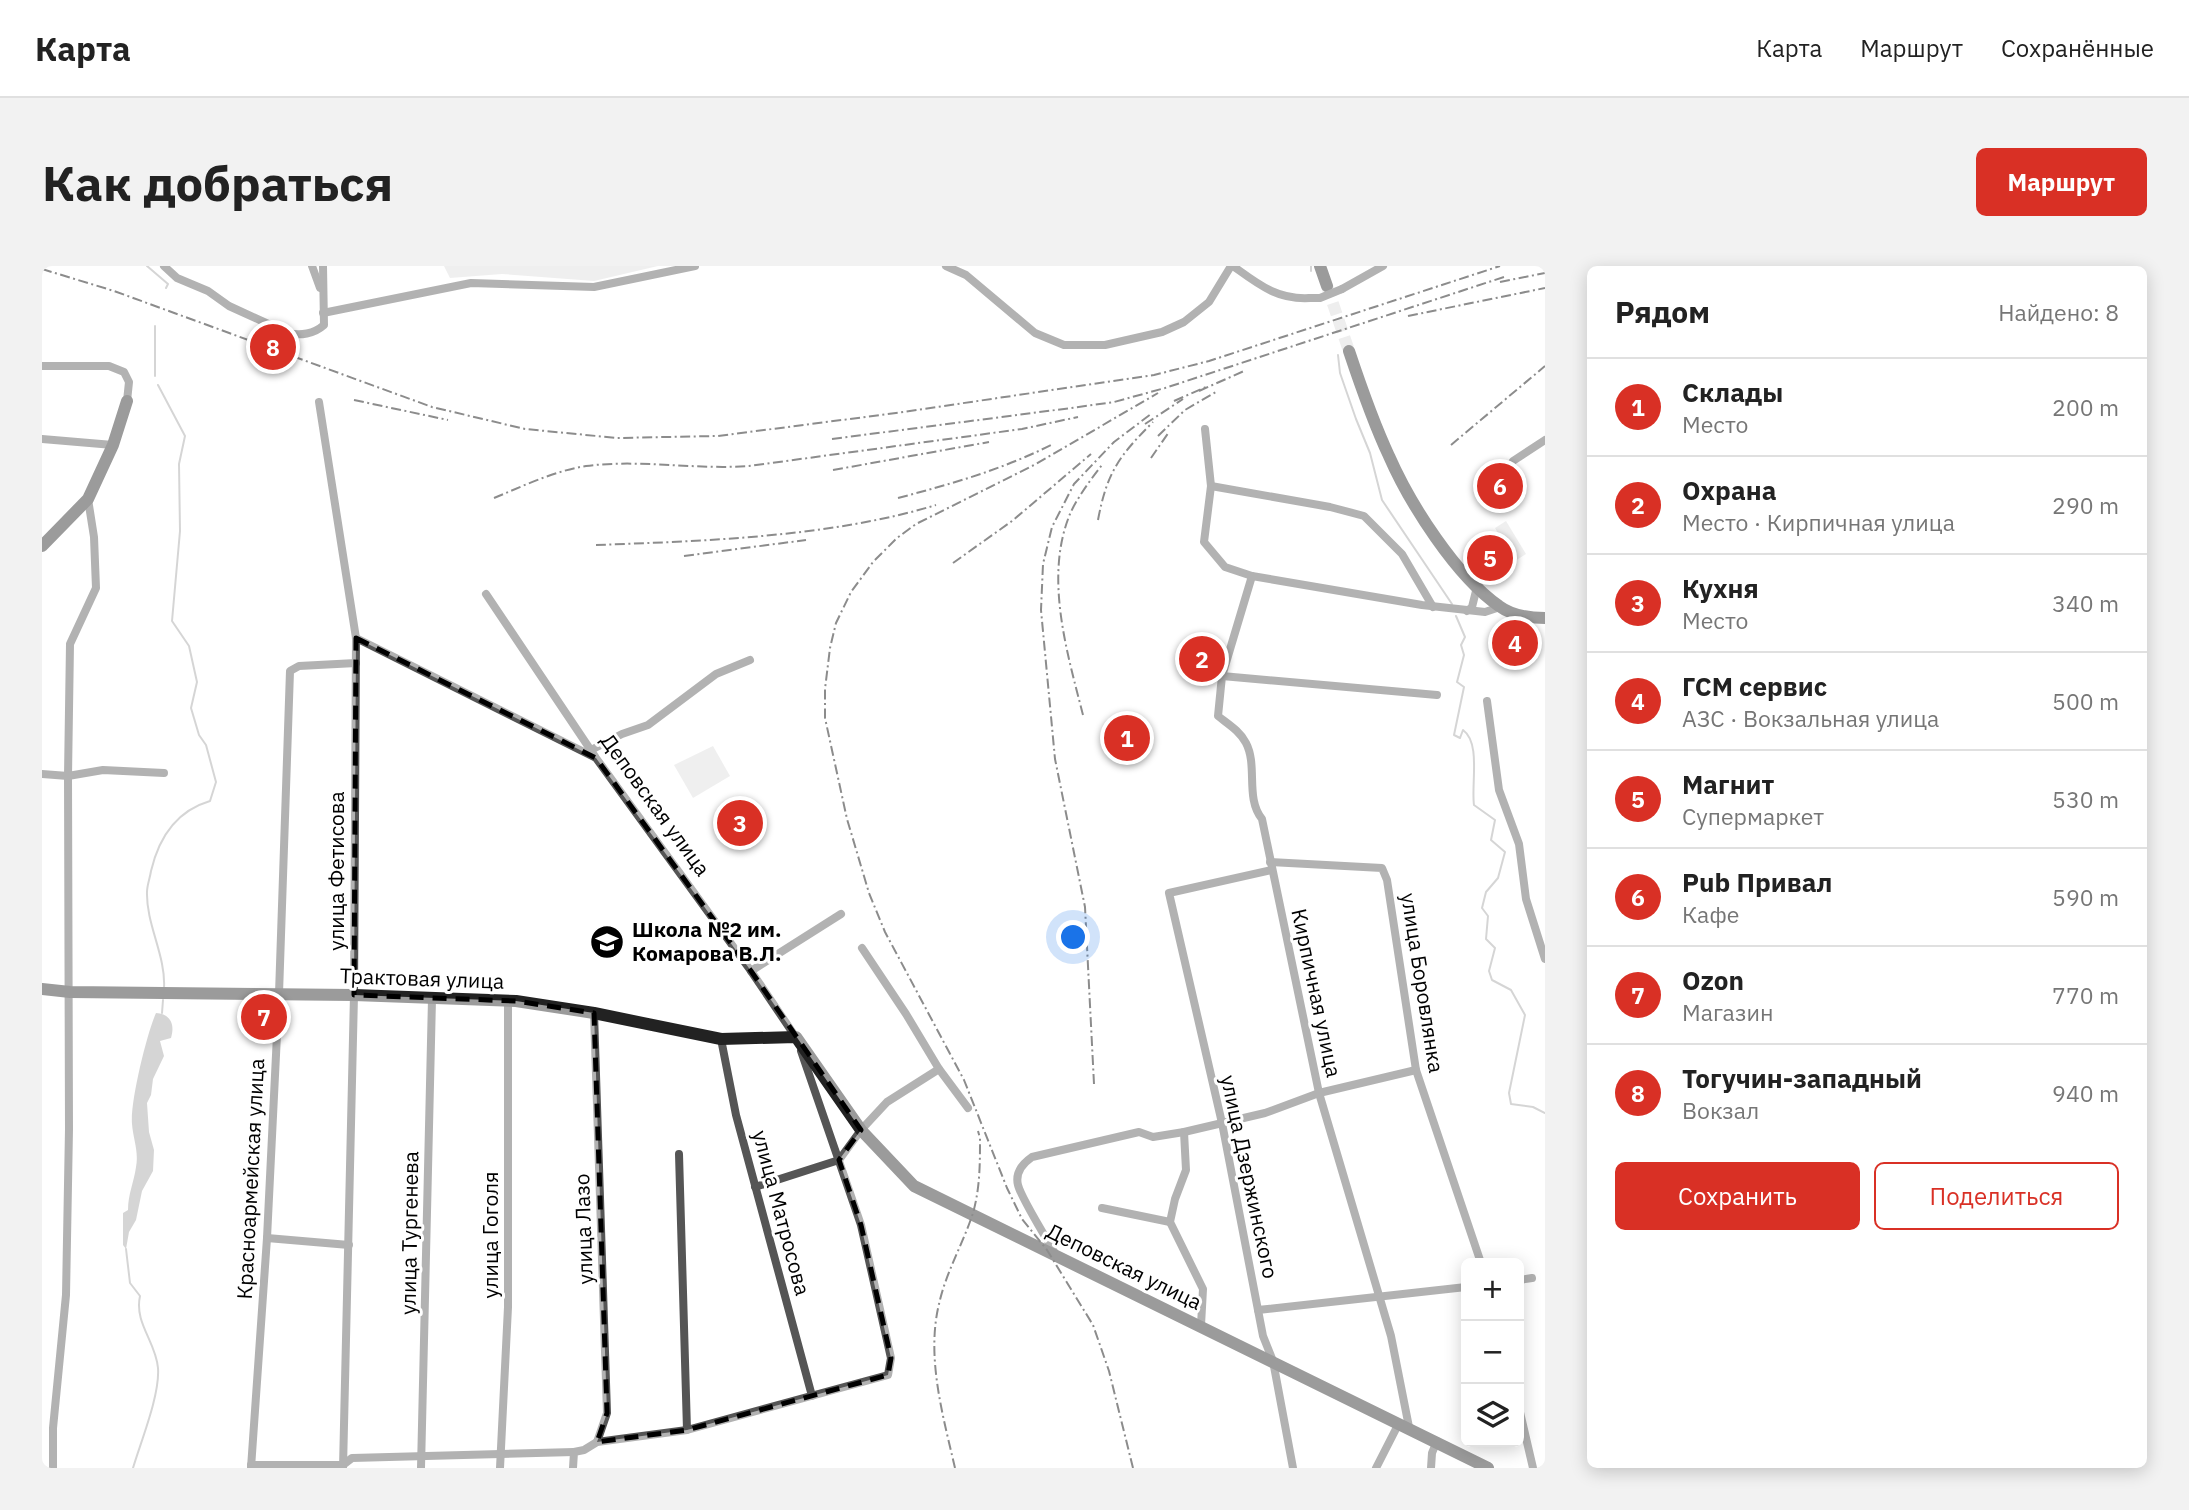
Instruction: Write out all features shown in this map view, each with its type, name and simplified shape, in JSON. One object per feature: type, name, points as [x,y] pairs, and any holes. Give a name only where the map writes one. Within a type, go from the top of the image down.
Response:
[{"type":"street","points":[[164,266],[177,278],[208,291],[229,306],[298,335],[324,325],[323,266]]},
{"type":"street","points":[[312,266],[324,301]]},
{"type":"street","points":[[323,313],[471,283],[594,287],[695,266]]},
{"type":"street","points":[[946,266],[966,275],[1035,334],[1064,345],[1105,345],[1162,332],[1184,322],[1209,302],[1232,266],[1258,285],[1282,297],[1310,298],[1320,298],[1334,287],[1383,266]]},
{"type":"street","points":[[1323,266],[1334,287]]},
{"type":"street","points":[[1351,350],[1366,400],[1390,459],[1435,535],[1477,587],[1500,607],[1542,621]]},
{"type":"street","points":[[42,366],[109,366],[124,372],[128,382],[127,401],[113,445],[88,499],[42,546]]},
{"type":"street","name":"улица Фетисова","points":[[319,402],[356,638],[354,995],[343,1466]]},
{"type":"street","points":[[1205,429],[1211,486],[1203,542],[1225,567],[1252,576],[1433,607],[1485,612],[1500,607]]},
{"type":"street","points":[[42,439],[113,445]]},
{"type":"street","points":[[1513,461],[1545,440]]},
{"type":"street","points":[[1211,486],[1331,507],[1364,516],[1402,554],[1433,607]]},
{"type":"street","points":[[53,1468],[53,1428],[66,1295],[70,992],[70,644],[96,588],[94,537],[88,499]]},
{"type":"street","name":"Кирпичная улица","points":[[1252,576],[1222,676],[1218,716],[1239,732],[1247,744],[1253,793],[1263,823],[1319,1093],[1391,1336],[1404,1425]]},
{"type":"street","points":[[1467,611],[1472,607],[1477,587]]},
{"type":"street","name":"Деповская улица","points":[[486,594],[594,754],[751,971],[861,1130],[914,1186],[1488,1468]]},
{"type":"street","points":[[356,638],[594,754],[622,734],[648,725],[716,674],[750,660]]},
{"type":"street","name":"Красноармейская улица","points":[[251,1467],[267,1238],[279,994],[290,671],[299,666],[356,663]]},
{"type":"street","points":[[1222,676],[1437,695]]},
{"type":"street","points":[[1487,701],[1499,790],[1519,844],[1526,900],[1545,959]]},
{"type":"street","points":[[42,774],[68,776],[103,770],[164,773]]},
{"type":"street","name":"улица Боровлянка","points":[[1271,866],[1382,868],[1387,880],[1416,1070],[1479,1258]]},
{"type":"street","name":"улица Дзержинского","points":[[1271,866],[1169,893],[1222,1123],[1263,1336],[1273,1361],[1293,1468]]},
{"type":"street","points":[[751,971],[841,914]]},
{"type":"street","points":[[862,948],[939,1069],[968,1108]]},
{"type":"street","name":"Трактовая улица","points":[[42,989],[70,992],[354,995],[508,1001],[594,1013],[721,1039],[796,1037]]},
{"type":"street","name":"улица Тургенева","points":[[421,1468],[432,999]]},
{"type":"street","name":"улица Гоголя","points":[[500,1468],[508,1307],[508,1001]]},
{"type":"street","name":"улица Лазо","points":[[594,1013],[607,1413],[597,1442]]},
{"type":"street","name":"Деповская улица","points":[[796,1037],[861,1224],[891,1358],[888,1375],[812,1395]]},
{"type":"street","name":"улица Матросова","points":[[721,1039],[736,1115],[812,1395]]},
{"type":"street","points":[[755,1187],[839,1160],[861,1130],[887,1102],[939,1069]]},
{"type":"street","points":[[1056,1255],[1018,1186],[1023,1163],[1032,1157],[1139,1132],[1153,1137],[1265,1114],[1319,1093],[1416,1070]]},
{"type":"street","points":[[1184,1132],[1186,1170],[1170,1222],[1203,1289],[1200,1325]]},
{"type":"street","points":[[679,1154],[687,1430]]},
{"type":"street","points":[[1102,1208],[1170,1222]]},
{"type":"street","points":[[267,1238],[349,1245]]},
{"type":"street","points":[[1524,1279],[1532,1278]]},
{"type":"street","points":[[1258,1310],[1461,1288]]},
{"type":"street","points":[[251,1467],[343,1466],[352,1458],[574,1452],[584,1450],[597,1442],[687,1430],[812,1395]]},
{"type":"street","points":[[1376,1468],[1404,1425]]},
{"type":"street","points":[[1524,1429],[1533,1468]]},
{"type":"street","points":[[1431,1468],[1432,1453],[1437,1441]]},
{"type":"street","points":[[573,1468],[574,1452]]},
{"type":"highlighted area","points":[[356,638],[596,758],[751,971],[861,1130],[839,1160],[861,1225],[891,1358],[888,1375],[687,1430],[597,1442],[607,1413],[594,1013],[516,1001],[354,995]]},
{"type":"shaded area","points":[[444,266],[658,266],[594,281],[502,274],[450,278]]},
{"type":"shaded area","points":[[1506,521],[1526,554],[1515,561],[1495,528]]},
{"type":"shaded area","points":[[713,746],[730,776],[693,798],[674,765]]},
{"type":"shaded area","points":[[156,1013],[171,1021],[172,1033],[171,1038],[160,1041],[164,1056],[153,1079],[147,1103],[149,1132],[154,1150],[153,1171],[142,1191],[126,1249],[123,1245],[123,1213],[128,1210],[137,1161],[132,1114],[136,1084]]},
{"type":"waterway","points":[[147,266],[168,284],[166,288]]},
{"type":"waterway","points":[[1311,266],[1311,271]]},
{"type":"waterway","points":[[155,326],[155,376]]},
{"type":"waterway","points":[[1338,355],[1340,373],[1370,453],[1382,500],[1452,604]]},
{"type":"waterway","points":[[158,385],[185,436],[179,464],[180,531],[172,621],[189,646],[197,682],[191,708],[199,735],[206,745],[216,782],[210,801],[198,805],[178,819],[164,837],[154,859],[147,889],[148,904],[162,964],[164,988]]},
{"type":"waterway","points":[[1456,616],[1465,637],[1461,645],[1464,655],[1457,682],[1464,687],[1454,735],[1460,738],[1463,730],[1469,736],[1474,754],[1474,805],[1495,820],[1491,840],[1505,852],[1498,878],[1486,892],[1482,908],[1488,916],[1486,939],[1495,948],[1489,971],[1492,980],[1511,990],[1525,1015],[1509,1093],[1511,1104],[1533,1107],[1545,1113]]},
{"type":"waterway","points":[[162,1013],[163,1000]]},
{"type":"waterway","points":[[126,1249],[130,1283],[140,1296],[140,1315],[158,1368],[153,1404],[133,1468]]},
{"type":"tunnel","points":[[1327,286],[1349,351]]},
{"type":"railway","points":[[42,269],[114,291],[432,407],[525,429],[617,438],[718,436],[1154,375],[1209,361],[1500,266]]},
{"type":"railway","points":[[1500,282],[1545,273]]},
{"type":"railway","points":[[832,439],[1114,402],[1165,388],[1507,276]]},
{"type":"railway","points":[[1408,316],[1545,288]]},
{"type":"railway","points":[[1451,445],[1545,366]]},
{"type":"railway","points":[[1199,391],[1244,371]]},
{"type":"railway","points":[[1174,401],[1206,387]]},
{"type":"railway","points":[[1158,436],[1185,410],[1216,392]]},
{"type":"railway","points":[[1133,1468],[1109,1371],[1093,1325],[1047,1250],[1022,1219],[964,1080],[885,932],[869,893],[847,819],[825,718],[825,689],[836,623],[851,592],[873,562],[897,538],[916,524],[1036,464],[1158,393]]},
{"type":"railway","points":[[1145,424],[1183,399]]},
{"type":"railway","points":[[354,400],[448,420]]},
{"type":"railway","points":[[1094,1084],[1085,907],[1055,759],[1041,610],[1043,564],[1052,527],[1074,484],[1114,442],[1151,414]]},
{"type":"railway","points":[[494,498],[550,475],[586,466],[749,466],[1022,429],[1078,417]]},
{"type":"railway","points":[[1098,520],[1106,489],[1116,466],[1153,422]]},
{"type":"railway","points":[[1151,458],[1169,432]]},
{"type":"railway","points":[[833,470],[989,442]]},
{"type":"railway","points":[[898,498],[995,469],[1051,445]]},
{"type":"railway","points":[[953,563],[1012,521],[1091,454]]},
{"type":"railway","points":[[1083,715],[1061,615],[1059,563],[1062,538],[1070,514],[1102,465]]},
{"type":"railway","points":[[596,545],[724,539],[811,531],[896,516],[936,505]]},
{"type":"railway","points":[[684,556],[806,540]]},
{"type":"railway","points":[[955,1468],[935,1365],[935,1324],[946,1281],[975,1204],[980,1167],[978,1131]]},
{"type":"place","name":"Тогучин-западный","points":[[273,347]]},
{"type":"place","name":"Pub Привал","points":[[1500,486]]},
{"type":"place","name":"Магнит","points":[[1490,558]]},
{"type":"place","name":"ГСМ сервис","points":[[1515,643]]},
{"type":"place","name":"Охрана","points":[[1202,659]]},
{"type":"place","name":"Склады","points":[[1127,738]]},
{"type":"place","name":"Кухня","points":[[740,823]]},
{"type":"place","name":"Школа №2 им. Комарова В.Л.","points":[[607,942]]},
{"type":"place","name":"Ozon","points":[[264,1017]]}]
